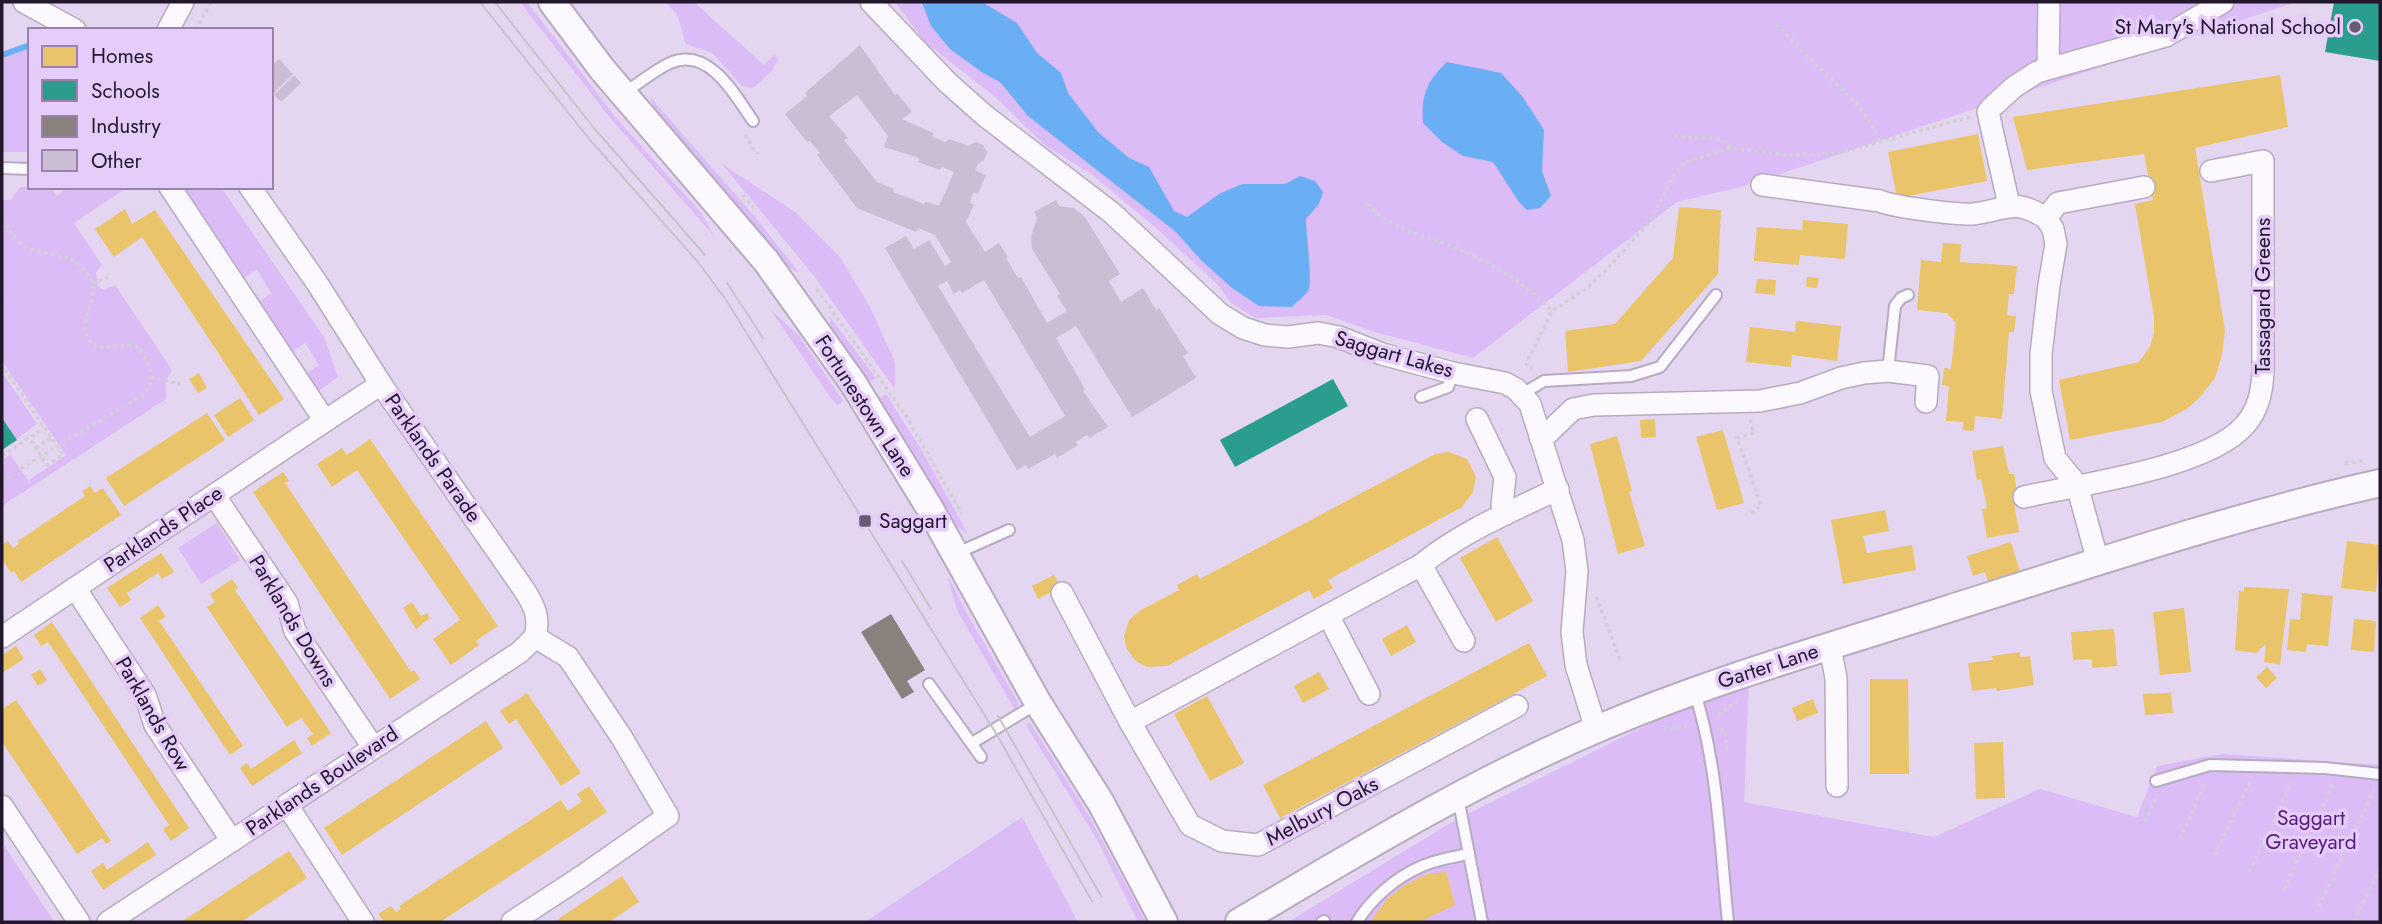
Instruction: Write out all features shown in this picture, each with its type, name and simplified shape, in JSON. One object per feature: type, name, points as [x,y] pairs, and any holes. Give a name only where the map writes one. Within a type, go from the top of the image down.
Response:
[{"type":"street","points":[[169,28],[183,2]]},
{"type":"street","name":"Fortunestown Lane","points":[[552,2],[623,93],[728,215],[797,302],[863,397],[1038,703],[1101,803],[1164,922]]},
{"type":"street","name":"Saggart Lakes","points":[[871,2],[947,82],[984,115],[1112,213],[1220,314],[1243,328],[1265,335],[1288,337],[1318,333],[1339,337],[1382,354],[1453,373],[1505,383],[1522,394]]},
{"type":"street","points":[[2048,68],[2049,2]]},
{"type":"street","points":[[2009,205],[1988,112],[2014,87],[2048,68],[2166,36],[2223,2]]},
{"type":"street","points":[[35,4],[72,28]]},
{"type":"street","name":"Tassagard Greens","points":[[2024,496],[2192,458],[2231,437],[2245,425],[2256,409],[2262,392],[2263,371],[2263,161],[2210,170]]},
{"type":"street","points":[[1762,185],[1880,201],[1893,207],[1971,214],[2009,205],[2028,207],[2046,218],[2053,229],[2056,244],[2041,354],[2041,391],[2055,458],[2077,485],[2098,562]]},
{"type":"street","points":[[2046,218],[2058,203],[2144,187]]},
{"type":"street","points":[[171,189],[325,421]]},
{"type":"street","points":[[251,189],[309,271],[381,384]]},
{"type":"street","points":[[1540,437],[1547,434],[1573,409],[1594,405],[1760,401],[1800,393],[1842,378],[1888,371],[1928,376],[1926,402]]},
{"type":"street","name":"Parklands Parade","points":[[325,421],[381,384],[525,591],[535,608],[539,623],[535,637]]},
{"type":"street","points":[[1522,394],[1530,404],[1573,540],[1577,570],[1572,632],[1576,664],[1596,729]]},
{"type":"street","points":[[1477,419],[1505,477],[1502,505],[1506,514]]},
{"type":"street","name":"Parklands Place","points":[[2,637],[325,421]]},
{"type":"street","name":"Garter Lane","points":[[1239,922],[1391,832],[1458,797],[1596,729],[1694,690],[2098,562],[2332,494],[2380,483]]},
{"type":"street","points":[[1130,722],[1421,565],[1436,553],[1506,514],[1558,489]]},
{"type":"street","name":"Parklands Downs","points":[[214,495],[286,603],[295,631],[373,747]]},
{"type":"street","points":[[1421,565],[1464,641]]},
{"type":"street","name":"Parklands Row","points":[[75,587],[145,695],[155,725],[232,841]]},
{"type":"street","name":"Melbury Oaks","points":[[1062,593],[1130,722],[1190,825],[1222,841],[1258,845],[1517,706]]},
{"type":"street","points":[[1328,615],[1369,694]]},
{"type":"street","points":[[512,922],[582,877],[668,816],[622,738],[569,657],[535,637]]},
{"type":"street","name":"Parklands Boulevard","points":[[108,922],[520,652],[535,637]]},
{"type":"street","points":[[1830,647],[1836,678],[1837,786]]},
{"type":"street","points":[[287,805],[363,922]]},
{"type":"street","points":[[2,806],[79,922]]},
{"type":"lane","points":[[623,93],[670,63],[693,61],[703,64],[720,77],[753,121]]},
{"type":"lane","points":[[2,168],[28,169]]},
{"type":"lane","points":[[1522,394],[1544,380],[1631,376],[1660,367],[1716,295]]},
{"type":"lane","points":[[1888,371],[1895,306],[1900,298],[1908,295]]},
{"type":"lane","points":[[1421,397],[1448,387],[1453,373]]},
{"type":"lane","points":[[955,554],[1009,530]]},
{"type":"lane","points":[[929,684],[981,757]]},
{"type":"lane","points":[[1694,690],[1704,720],[1709,749],[1728,922]]},
{"type":"lane","points":[[972,743],[1038,703]]},
{"type":"lane","points":[[2161,779],[2213,765],[2380,774]]},
{"type":"lane","points":[[1458,797],[1482,922]]},
{"type":"lane","points":[[1357,922],[1380,893],[1420,867],[1469,854]]},
{"type":"path","points":[[196,28],[212,2]]},
{"type":"path","points":[[1776,24],[1850,95],[1872,124],[1879,142]]},
{"type":"path","points":[[1544,380],[1527,364],[1552,311],[1587,288],[1608,269],[1650,221],[1674,176],[1685,162],[1732,148],[1787,155],[1835,154],[1988,112]]},
{"type":"path","points":[[743,132],[757,153]]},
{"type":"path","points":[[1674,136],[1718,139],[1732,148]]},
{"type":"path","points":[[1367,204],[1378,215],[1397,226],[1499,268],[1532,290],[1552,311]]},
{"type":"path","points":[[2,219],[24,246],[75,260],[93,283],[92,301],[84,324],[88,338],[98,348],[130,345],[137,347],[146,360],[151,377],[147,391],[142,396],[21,469]]},
{"type":"path","points":[[93,283],[108,277]]},
{"type":"path","points":[[2,365],[63,455],[47,465],[30,438]]},
{"type":"path","points":[[151,377],[180,384]]},
{"type":"path","points":[[1748,411],[1754,433],[1737,438],[1761,505],[1750,515]]},
{"type":"path","points":[[2,456],[44,429]]},
{"type":"path","points":[[36,448],[51,439]]},
{"type":"path","points":[[2,482],[15,474]]},
{"type":"path","points":[[1595,595],[1621,660]]},
{"type":"path","points":[[2180,839],[2213,765]]},
{"type":"path","points":[[2215,855],[2257,766]]},
{"type":"path","points":[[2249,872],[2300,768]]},
{"type":"path","points":[[2284,889],[2340,770]]},
{"type":"path","points":[[2145,821],[2161,779]]},
{"type":"path","points":[[2319,906],[2375,788]]},
{"type":"path","points":[[2354,922],[2380,867]]},
{"type":"green space","points":[[520,2],[527,2],[617,119],[702,214],[714,236],[611,119]]},
{"type":"green space","points":[[665,2],[694,2],[764,65],[774,55],[778,59],[772,71],[753,88],[742,86],[712,53],[686,44],[677,14]]},
{"type":"green space","points":[[895,2],[2296,2],[1741,187],[1677,202],[1473,358],[1371,331],[1326,315],[1255,318],[1231,303],[1217,284],[1156,228],[1091,174],[1046,146],[995,97],[925,42]]},
{"type":"green space","points":[[28,44],[28,152],[2,152],[2,53]]},
{"type":"green space","points":[[650,97],[757,219],[799,273],[783,264],[654,108]]},
{"type":"green space","points":[[722,164],[794,211],[840,257],[870,307],[895,362],[895,389],[814,276]]},
{"type":"green space","points":[[20,187],[52,189],[57,196],[66,189],[125,189],[74,223],[102,265],[96,273],[98,286],[105,290],[115,285],[172,370],[166,381],[166,399],[2,506],[2,460],[10,454],[31,485],[29,480],[66,455],[2,361],[2,200],[11,200]]},
{"type":"green space","points":[[185,189],[222,189],[324,337],[338,377],[318,392],[305,374],[319,365],[305,343],[291,352],[258,302],[271,293],[257,270],[242,279]]},
{"type":"green space","points":[[770,309],[799,336],[843,401],[837,405],[830,397]]},
{"type":"green space","points":[[830,317],[876,378],[866,384],[838,343]]},
{"type":"green space","points":[[2,372],[37,424],[16,439],[2,418]]},
{"type":"green space","points":[[886,394],[921,449],[968,534],[952,521],[877,400]]},
{"type":"green space","points":[[217,523],[240,560],[201,584],[178,548]]},
{"type":"green space","points":[[949,578],[1019,704],[1015,710],[958,612]]},
{"type":"green space","name":"Saggart Graveyard","points":[[1749,681],[1744,802],[1934,837],[2040,789],[2137,817],[2157,766],[2222,754],[2380,765],[2380,922],[1288,922],[1457,819],[1720,689]]},
{"type":"green space","points":[[1030,723],[1089,816],[1146,922],[1138,922],[1095,836],[1025,724]]},
{"type":"green space","points":[[1022,817],[1078,922],[865,922]]},
{"type":"green space","points":[[2,842],[54,922],[2,922]]},
{"type":"water","points":[[922,2],[982,2],[1017,23],[1037,53],[1061,73],[1068,93],[1098,132],[1129,158],[1149,167],[1174,211],[1187,217],[1219,194],[1242,184],[1285,184],[1300,176],[1315,181],[1323,192],[1319,204],[1306,219],[1310,268],[1308,291],[1292,307],[1259,306],[1232,288],[1201,260],[1176,232],[1028,116],[1000,82],[950,49],[931,26]]},
{"type":"water","points":[[1447,62],[1501,73],[1522,96],[1544,130],[1542,171],[1551,196],[1540,208],[1527,210],[1493,162],[1463,156],[1442,142],[1423,123],[1426,90]]},
{"type":"building: Homes","points":[[2280,75],[2288,127],[2195,148],[2225,331],[2215,378],[2187,409],[2162,422],[2070,440],[2059,380],[2139,362],[2150,347],[2154,317],[2135,204],[2153,200],[2144,154],[2027,170],[2013,117]]},
{"type":"building: Homes","points":[[1978,134],[1987,181],[1897,198],[1888,152]]},
{"type":"building: Homes","points":[[1679,207],[1721,210],[1718,274],[1641,361],[1568,372],[1565,331],[1615,324],[1673,258]]},
{"type":"building: Homes","points":[[125,209],[132,224],[155,210],[284,399],[259,415],[142,237],[114,257],[95,229]]},
{"type":"building: Homes","points":[[1803,220],[1848,224],[1845,259],[1800,255],[1799,265],[1754,261],[1757,227],[1802,230]]},
{"type":"building: Homes","points":[[1943,243],[1961,244],[1960,262],[2017,266],[2014,294],[2009,294],[2007,315],[2016,316],[2014,332],[2009,332],[2002,419],[1975,416],[1974,431],[1963,430],[1963,422],[1946,421],[1949,386],[1942,385],[1944,368],[1951,369],[1956,323],[1947,313],[1917,310],[1921,260],[1941,262]]},
{"type":"building: Homes","points":[[1807,277],[1819,278],[1817,288],[1806,287]]},
{"type":"building: Homes","points":[[1757,279],[1776,280],[1775,295],[1755,293]]},
{"type":"building: Homes","points":[[1796,321],[1841,326],[1837,361],[1792,355],[1791,367],[1746,362],[1750,327],[1795,332]]},
{"type":"building: Homes","points":[[199,373],[207,388],[198,393],[189,379]]},
{"type":"building: Homes","points":[[240,398],[254,420],[228,437],[214,415]]},
{"type":"building: Homes","points":[[207,413],[225,440],[124,506],[106,478]]},
{"type":"building: Homes","points":[[1655,419],[1656,437],[1641,438],[1640,420]]},
{"type":"building: Homes","points":[[1723,430],[1744,503],[1717,510],[1696,437]]},
{"type":"building: Homes","points":[[1617,436],[1632,491],[1629,492],[1645,546],[1618,554],[1590,444]]},
{"type":"building: Homes","points":[[370,439],[498,626],[476,641],[479,645],[451,665],[433,639],[460,620],[357,470],[332,487],[317,464],[342,448],[347,455]]},
{"type":"building: Homes","points":[[2003,446],[2009,474],[2014,474],[2019,503],[2014,503],[2019,532],[1987,538],[1982,509],[1987,508],[1981,479],[1977,480],[1972,451]]},
{"type":"building: Homes","points":[[1449,452],[1467,459],[1476,477],[1473,492],[1462,507],[1328,580],[1333,588],[1314,599],[1309,590],[1167,666],[1147,667],[1136,661],[1127,649],[1124,636],[1129,620],[1141,610],[1179,590],[1177,585],[1197,574],[1200,579],[1435,454]]},
{"type":"building: Homes","points":[[283,472],[289,481],[285,483],[411,672],[414,670],[420,679],[390,699],[253,492]]},
{"type":"building: Homes","points":[[90,486],[95,493],[103,488],[121,515],[21,582],[2,559],[2,545],[8,541],[13,548],[19,544],[18,541],[85,496],[82,491]]},
{"type":"building: Homes","points":[[1885,510],[1889,531],[1863,536],[1867,553],[1912,545],[1916,570],[1843,584],[1831,520]]},
{"type":"building: Homes","points":[[1497,537],[1533,601],[1496,622],[1460,558]]},
{"type":"building: Homes","points":[[2347,541],[2380,545],[2376,592],[2341,588]]},
{"type":"building: Homes","points":[[2011,542],[2020,572],[1988,581],[1985,572],[1973,576],[1967,556]]},
{"type":"building: Homes","points":[[161,553],[174,572],[162,579],[158,573],[127,593],[131,600],[120,607],[107,588]]},
{"type":"building: Homes","points":[[1054,575],[1061,587],[1038,599],[1032,586]]},
{"type":"building: Homes","points":[[232,579],[238,588],[235,590],[331,733],[312,746],[307,738],[313,734],[301,718],[287,727],[207,607],[215,602],[210,594]]},
{"type":"building: Homes","points":[[2244,587],[2289,589],[2280,665],[2264,662],[2266,644],[2256,653],[2235,650],[2239,591],[2244,592]]},
{"type":"building: Homes","points":[[2302,593],[2333,596],[2328,646],[2307,644],[2306,652],[2287,650],[2290,619],[2300,620]]},
{"type":"building: Homes","points":[[412,602],[421,616],[427,613],[430,618],[416,629],[403,608]]},
{"type":"building: Homes","points":[[158,605],[166,617],[159,621],[243,746],[230,755],[140,618]]},
{"type":"building: Homes","points":[[2184,608],[2191,672],[2160,675],[2153,612]]},
{"type":"building: Homes","points":[[2354,619],[2376,621],[2374,652],[2351,650]]},
{"type":"building: Homes","points":[[52,622],[189,828],[171,841],[163,829],[169,825],[48,642],[41,646],[34,635]]},
{"type":"building: Homes","points":[[1407,625],[1416,642],[1391,656],[1382,639]]},
{"type":"building: Homes","points":[[2114,629],[2117,666],[2092,668],[2092,659],[2073,660],[2071,632]]},
{"type":"building: Homes","points":[[1529,643],[1547,676],[1280,818],[1263,785]]},
{"type":"building: Homes","points":[[16,646],[24,659],[2,673],[2,655]]},
{"type":"building: Homes","points":[[2020,652],[2020,657],[2030,656],[2034,685],[1997,691],[1996,688],[1972,691],[1968,663],[1993,660],[1992,656]]},
{"type":"building: Homes","points":[[2267,667],[2277,678],[2266,688],[2256,677]]},
{"type":"building: Homes","points":[[40,669],[47,680],[38,686],[31,675]]},
{"type":"building: Homes","points":[[1319,672],[1329,689],[1303,703],[1294,686]]},
{"type":"building: Homes","points":[[1870,679],[1908,679],[1909,774],[1870,774]]},
{"type":"building: Homes","points":[[527,693],[581,773],[561,786],[516,719],[509,724],[500,711]]},
{"type":"building: Homes","points":[[2171,693],[2173,713],[2145,715],[2143,694]]},
{"type":"building: Homes","points":[[1207,696],[1244,763],[1210,781],[1174,714]]},
{"type":"building: Homes","points":[[1813,699],[1818,713],[1797,721],[1792,708]]},
{"type":"building: Homes","points":[[16,700],[111,841],[106,844],[102,838],[77,854],[2,742],[2,709]]},
{"type":"building: Homes","points":[[486,721],[503,748],[342,855],[324,828]]},
{"type":"building: Homes","points":[[294,740],[302,753],[252,786],[240,768],[247,763],[251,769]]},
{"type":"building: Homes","points":[[2003,742],[2005,798],[1976,799],[1974,743]]},
{"type":"building: Homes","points":[[589,786],[607,812],[440,922],[384,922],[378,914],[391,906],[396,912],[401,909],[399,906],[561,800],[568,811],[582,801],[577,794]]},
{"type":"building: Homes","points":[[148,842],[156,855],[103,890],[91,871],[103,863],[107,870]]},
{"type":"building: Homes","points":[[289,851],[307,878],[241,922],[181,922]]},
{"type":"building: Homes","points":[[1446,872],[1455,905],[1419,922],[1370,922],[1387,899],[1405,885],[1427,874]]},
{"type":"building: Homes","points":[[622,876],[639,902],[609,922],[554,922]]},
{"type":"building: Schools","name":"St Mary's National School","points":[[2334,2],[2380,2],[2380,61],[2325,52]]},
{"type":"building: Schools","points":[[1333,379],[1348,406],[1235,467],[1220,440]]},
{"type":"building: Schools","points":[[2,418],[17,440],[2,450]]},
{"type":"building: Industry","points":[[891,614],[925,670],[907,681],[914,692],[902,699],[861,632]]},
{"type":"building: Other","points":[[860,45],[895,95],[897,93],[912,112],[902,119],[933,133],[933,137],[945,142],[950,139],[968,146],[976,142],[983,145],[987,152],[975,170],[986,175],[978,194],[973,193],[970,203],[974,205],[966,222],[985,252],[999,243],[1047,323],[1067,311],[1057,296],[1060,294],[1032,249],[1031,237],[1037,218],[1034,212],[1056,200],[1059,206],[1074,208],[1085,217],[1120,274],[1109,281],[1121,302],[1143,288],[1156,310],[1159,308],[1188,353],[1183,356],[1196,378],[1132,417],[1076,326],[1056,338],[1085,389],[1083,391],[1108,427],[1089,438],[1087,435],[1076,442],[1078,445],[1057,458],[1055,454],[1028,469],[1026,465],[1017,470],[885,248],[906,236],[914,249],[929,240],[945,266],[951,262],[935,235],[918,228],[916,232],[857,208],[817,155],[820,153],[810,141],[807,142],[785,114],[807,96],[805,93]],"holes":[[[857,95],[888,136],[884,147],[919,158],[918,162],[940,170],[942,167],[954,172],[939,206],[926,202],[924,204],[893,192],[894,189],[877,182],[844,140],[848,138],[829,116]],[[984,280],[1065,416],[1030,437],[938,286],[947,281],[954,294],[960,290],[962,293]]]},
{"type":"building: Other","points":[[279,59],[293,74],[273,94],[273,64]]},
{"type":"building: Other","points":[[294,75],[301,83],[281,102],[274,95]]},
{"type":"waterway","points":[[2,55],[28,46]]},
{"type":"tram line","points":[[480,2],[590,140],[698,262],[726,300],[994,730],[1092,901]]},
{"type":"tram line","points":[[495,2],[593,127],[705,255]]},
{"type":"tram line","points":[[727,283],[763,338]]},
{"type":"tram line","points":[[902,561],[931,609]]},
{"type":"tram line","points":[[998,716],[1101,896]]},
{"type":"place","name":"St Mary's National School","points":[[2355,27]]},
{"type":"place","name":"Saggart","points":[[865,521]]}]
